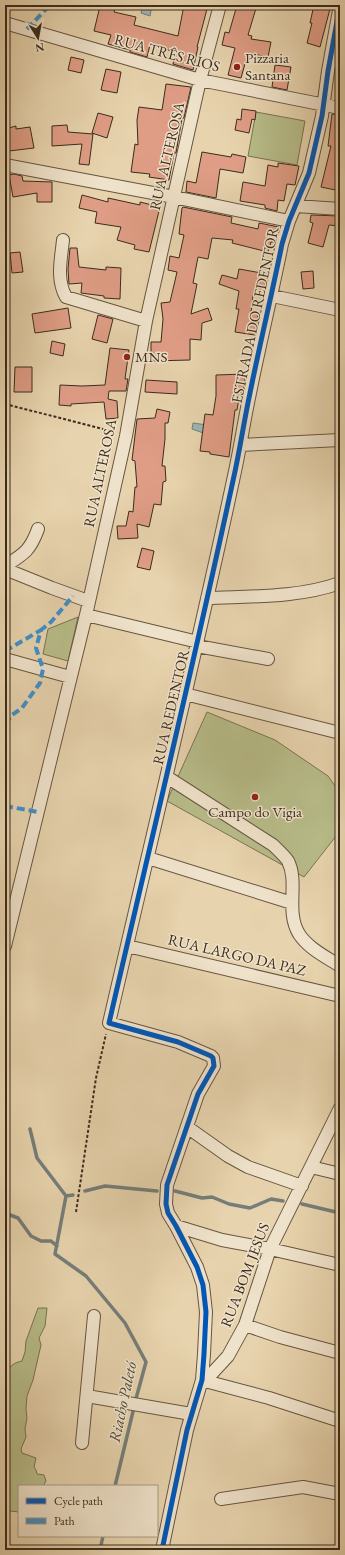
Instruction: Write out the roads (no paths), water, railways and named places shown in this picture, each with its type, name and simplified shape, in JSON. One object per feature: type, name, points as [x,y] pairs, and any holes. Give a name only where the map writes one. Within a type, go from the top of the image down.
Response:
[{"type":"street","name":"RUA ALTEROSA","points":[[5,946],[86,615],[126,436],[146,321],[200,80],[220,5]]},
{"type":"street","name":"ESTRADA DO REDENTOR","points":[[240,445],[282,244],[288,221],[296,206],[309,173],[324,105],[328,71],[340,5]]},
{"type":"street","name":"RUA TRÊS RIOS","points":[[5,23],[200,80],[340,108]]},
{"type":"street","points":[[5,165],[174,197],[288,221]]},
{"type":"street","points":[[296,206],[340,209]]},
{"type":"street","points":[[63,240],[59,275],[60,287],[66,297],[146,321]]},
{"type":"street","points":[[272,296],[340,310]]},
{"type":"street","points":[[240,445],[340,440]]},
{"type":"street","name":"RUA REDENTOR","points":[[187,1127],[198,1094],[214,1066],[213,1058],[178,1042],[109,1024],[167,777],[240,445]]},
{"type":"street","points":[[38,529],[33,543],[25,552],[5,568],[52,588],[88,601]]},
{"type":"street","points":[[207,598],[292,593],[315,590],[340,583]]},
{"type":"street","points":[[86,615],[197,644],[268,659]]},
{"type":"street","points":[[5,659],[70,677]]},
{"type":"street","points":[[185,694],[340,733]]},
{"type":"street","points":[[167,777],[273,845],[283,854],[292,872],[292,903],[294,923],[298,932],[304,941],[340,966]]},
{"type":"street","points":[[148,858],[292,903]]},
{"type":"street","name":"RUA LARGO DA PAZ","points":[[127,946],[340,996]]},
{"type":"street","name":"RUA BOM JESUS","points":[[204,1380],[228,1356],[245,1325],[270,1249],[340,1108]]},
{"type":"street","points":[[162,1550],[191,1414],[204,1380],[206,1312],[203,1285],[198,1267],[168,1213],[166,1204],[167,1185],[187,1127],[228,1156],[248,1167],[302,1186]]},
{"type":"street","points":[[311,1167],[340,1174]]},
{"type":"street","points":[[176,1226],[222,1240],[340,1265]]},
{"type":"street","points":[[82,1443],[94,1316]]},
{"type":"street","points":[[245,1325],[280,1337],[340,1352]]},
{"type":"street","points":[[204,1380],[269,1398],[340,1421]]},
{"type":"street","points":[[87,1396],[191,1414]]},
{"type":"street","points":[[222,1499],[303,1487],[340,1494]]},
{"type":"water","points":[[143,5],[152,5],[150,16],[141,13]]},
{"type":"water","points":[[193,423],[207,425],[206,434],[192,429]]},
{"type":"waterway","name":"Riacho Paletó","points":[[30,1129],[37,1158],[66,1196],[55,1254],[86,1276],[125,1323],[146,1362],[115,1485]]},
{"type":"waterway","points":[[85,1191],[105,1186],[157,1191]]},
{"type":"waterway","points":[[175,1191],[202,1198],[212,1197],[229,1204],[250,1208],[271,1199],[283,1201]]},
{"type":"waterway","name":"Riacho Paletó","points":[[66,1196],[73,1195]]},
{"type":"waterway","points":[[302,1204],[340,1213]]},
{"type":"waterway","points":[[5,1213],[18,1218],[31,1236],[41,1241],[51,1241],[57,1246]]},
{"type":"waterway","name":"Riacho Paletó","points":[[100,1550],[103,1537]]},
{"type":"place","name":"Pizzaria Santana","points":[[237,67]]},
{"type":"place","name":"MNS","points":[[127,357]]},
{"type":"place","name":"Campo do Vigia","points":[[255,797]]}]
